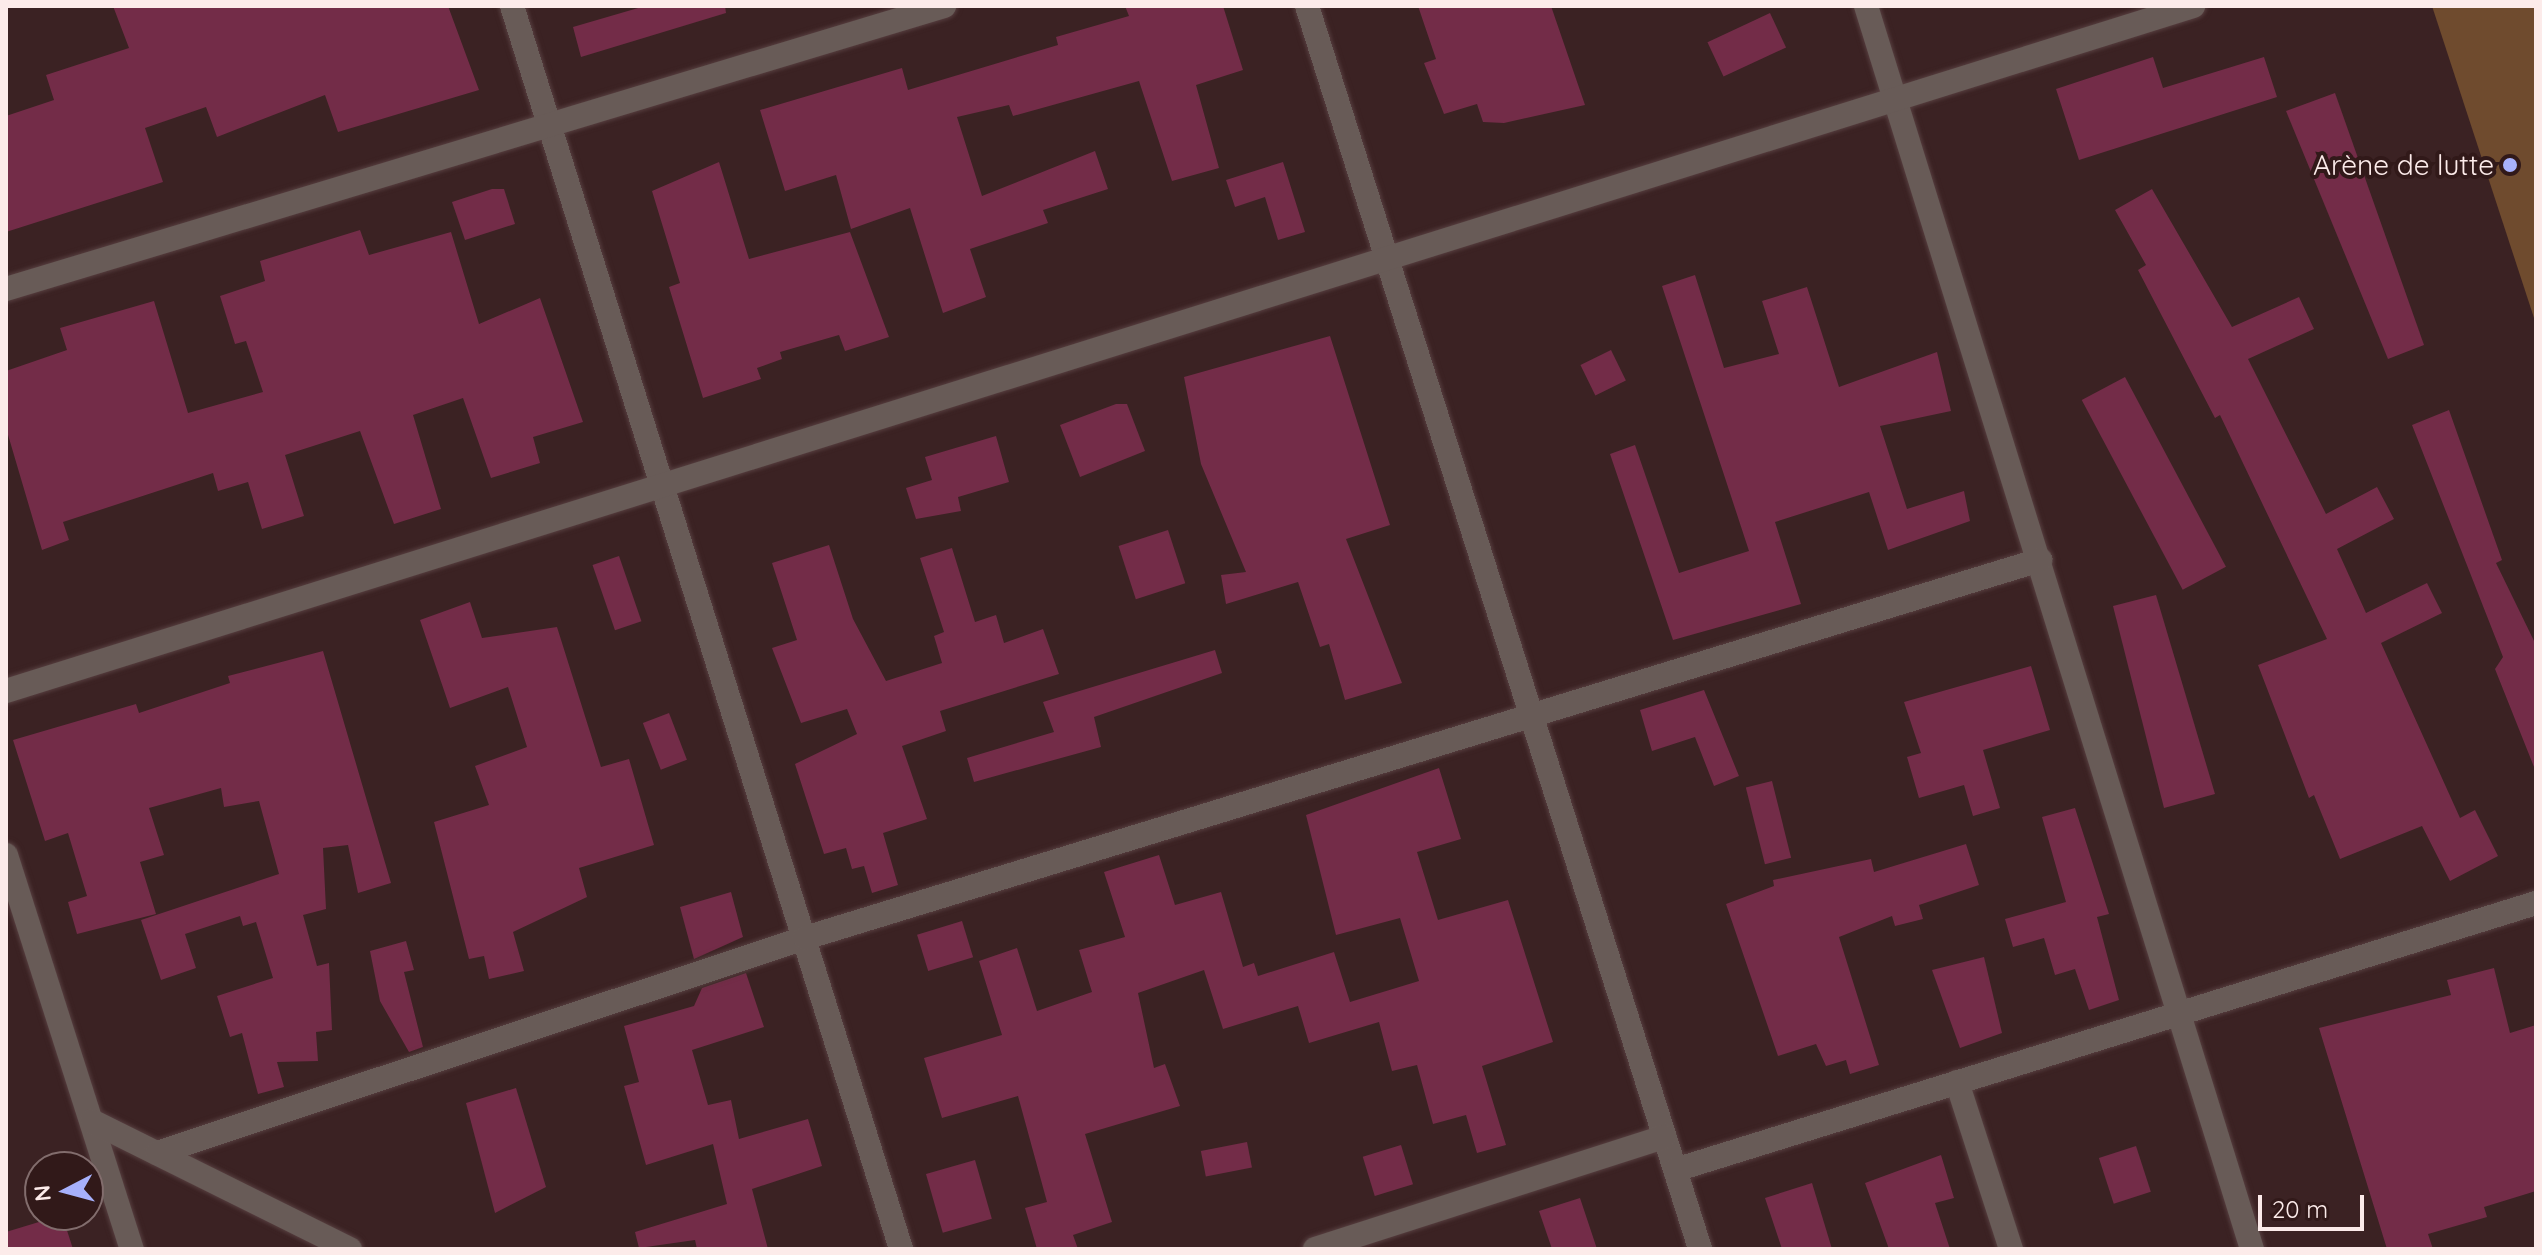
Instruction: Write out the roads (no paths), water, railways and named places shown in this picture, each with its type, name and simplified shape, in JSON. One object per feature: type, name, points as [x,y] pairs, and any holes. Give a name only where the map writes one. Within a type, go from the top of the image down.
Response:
[{"type":"street","points":[[512,6],[661,491],[901,1249]]},
{"type":"street","points":[[6,289],[944,6]]},
{"type":"street","points":[[1307,6],[1700,1249]]},
{"type":"street","points":[[1866,6],[2183,1012],[2252,1249]]},
{"type":"street","points":[[6,691],[661,491],[1387,258],[2193,6]]},
{"type":"street","points":[[157,1153],[805,938],[2040,560]]},
{"type":"street","points":[[6,855],[132,1249]]},
{"type":"street","points":[[1675,1170],[2536,903]]},
{"type":"street","points":[[1957,1082],[2011,1249]]},
{"type":"street","points":[[92,1121],[350,1249]]},
{"type":"street","points":[[1315,1249],[1664,1137]]},
{"type":"place","name":"Arène de lutte","points":[[2510,165]]}]
